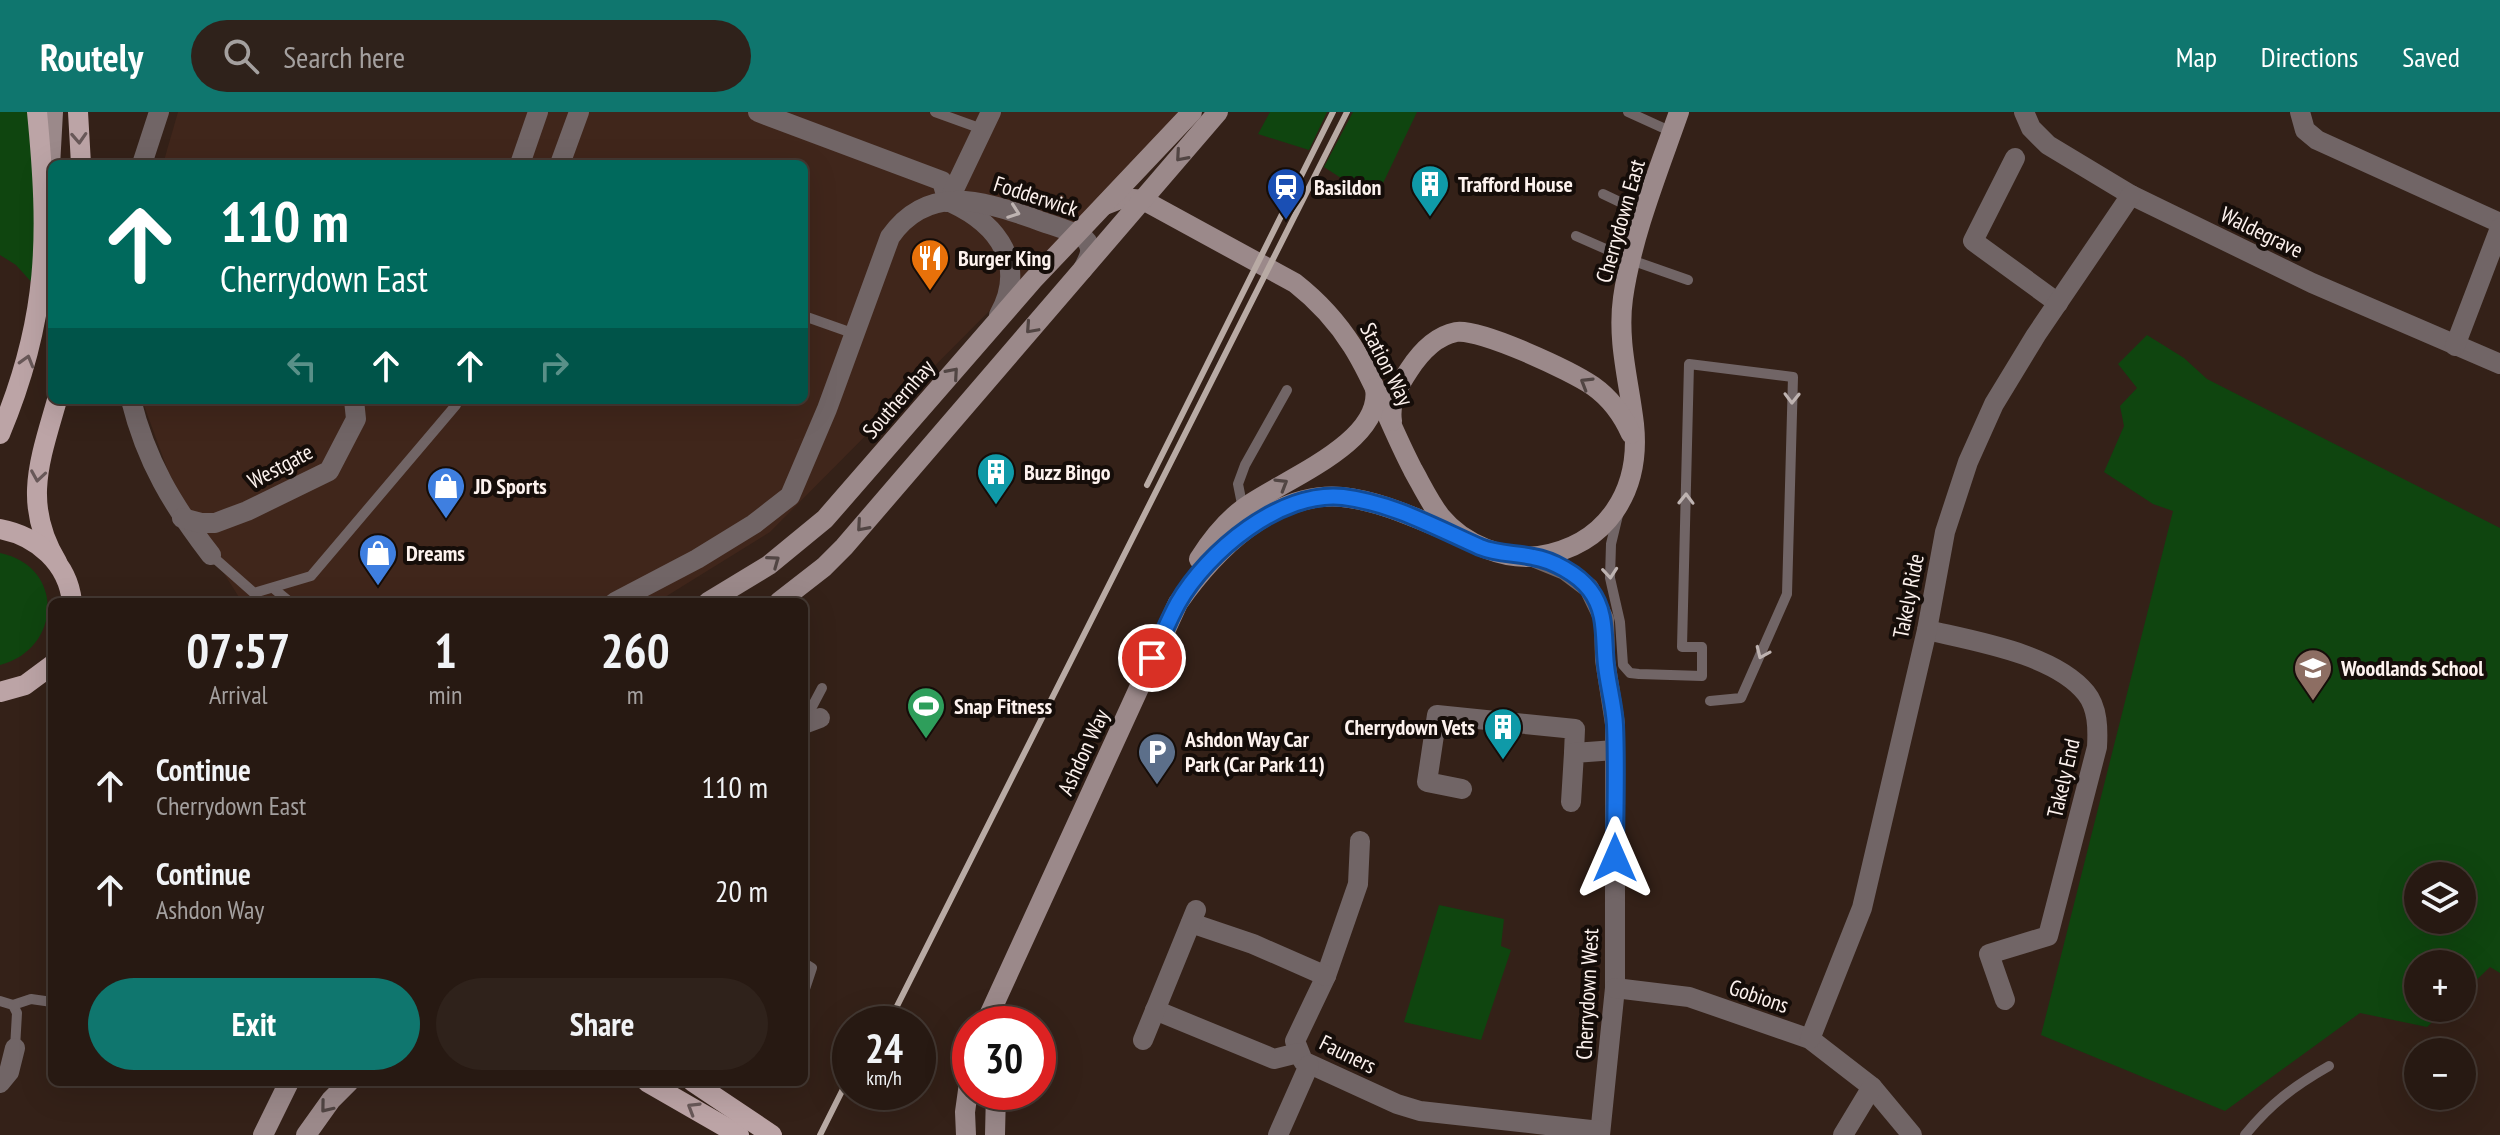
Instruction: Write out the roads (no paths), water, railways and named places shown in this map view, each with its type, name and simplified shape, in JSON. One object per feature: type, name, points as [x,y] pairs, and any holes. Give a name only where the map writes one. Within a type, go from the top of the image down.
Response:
[{"type":"main road","points":[[0,434],[19,387],[32,342],[44,261],[45,224],[37,112]]},
{"type":"main road","points":[[78,112],[81,160]]},
{"type":"main road","points":[[56,404],[37,477],[36,493],[41,531],[73,598]]},
{"type":"main road","points":[[0,529],[17,532],[45,548],[57,562]]},
{"type":"main road","points":[[0,692],[25,685],[48,668]]},
{"type":"main road","points":[[25,685],[48,688]]},
{"type":"main road","points":[[654,1086],[739,1135]]},
{"type":"main road","points":[[699,1086],[772,1135]]},
{"type":"street","points":[[50,160],[53,112]]},
{"type":"street","points":[[143,160],[159,112]]},
{"type":"street","points":[[521,160],[538,112]]},
{"type":"street","points":[[561,160],[579,112]]},
{"type":"street","points":[[758,112],[942,181],[948,202]]},
{"type":"street","name":"Southernhay","points":[[715,598],[769,565],[825,519],[993,325],[1192,112]]},
{"type":"street","points":[[784,598],[844,547],[1218,112]]},
{"type":"street","name":"Cherrydown East","points":[[1467,539],[1500,553],[1533,557],[1576,545],[1596,532],[1612,516],[1623,497],[1629,481],[1634,441],[1621,327],[1631,260],[1679,112]]},
{"type":"street","name":"Waldegrave","points":[[2024,112],[2031,128],[2048,145],[2131,195],[2312,283],[2500,364]]},
{"type":"street","points":[[2300,112],[2305,130],[2317,140],[2500,225],[2455,346]]},
{"type":"street","points":[[948,202],[986,120]]},
{"type":"street","points":[[2015,158],[1973,241],[2058,303]]},
{"type":"street","points":[[1141,168],[1137,186],[1143,200]]},
{"type":"street","points":[[45,224],[48,182]]},
{"type":"street","name":"Takely Ride","points":[[1810,1039],[1862,908],[1927,630],[1945,532],[1968,462],[1994,404],[2131,195]]},
{"type":"street","points":[[1105,205],[1123,198],[1143,200]]},
{"type":"street","name":"Station Way","points":[[1143,200],[1295,283],[1312,296],[1346,334],[1374,384],[1431,504],[1443,520],[1467,539]]},
{"type":"street","points":[[623,598],[697,559],[754,524],[790,496],[817,436],[890,237],[912,213],[929,204],[948,202]]},
{"type":"street","name":"Fodderwick","points":[[948,202],[996,205],[1078,234],[1090,244],[1091,251],[1082,270]]},
{"type":"street","name":"Fodderwick","points":[[948,202],[966,210],[992,232],[1008,260],[1012,286],[993,325]]},
{"type":"street","points":[[1393,429],[1391,416],[1396,393],[1416,360],[1441,337],[1457,332],[1470,333],[1538,359],[1594,387],[1618,411],[1634,441]]},
{"type":"street","points":[[1178,603],[1209,543],[1243,509],[1335,452],[1360,432],[1373,412],[1374,384]]},
{"type":"street","points":[[132,404],[153,467],[182,518],[211,555]]},
{"type":"street","name":"Westgate","points":[[182,518],[215,523],[329,471],[356,419],[354,404]]},
{"type":"street","name":"Ashdon Way","points":[[993,1006],[1178,603],[1199,572],[1238,535],[1282,508],[1306,501],[1341,497],[1374,504],[1467,539]]},
{"type":"street","name":"Cherrydown West","points":[[1533,557],[1565,570],[1589,588],[1604,619],[1605,660],[1615,724],[1615,988],[1600,1133]]},
{"type":"street","name":"Takely End","points":[[1927,630],[2020,653],[2061,673],[2088,695],[2098,726],[2097,747],[2048,936],[1989,954],[2005,1000]]},
{"type":"street","points":[[1462,789],[1427,782],[1437,715],[1575,729],[1571,802]]},
{"type":"street","points":[[1574,753],[1615,750]]},
{"type":"street","name":"Fauners","points":[[1360,841],[1358,884],[1326,976],[1295,1041],[1304,1059],[1397,1104],[1420,1111],[1600,1133]]},
{"type":"street","points":[[1143,1040],[1194,917],[1326,976]]},
{"type":"street","name":"Ashdon Way","points":[[1001,1006],[1011,965]]},
{"type":"street","name":"Gobions","points":[[1615,988],[1689,997],[1810,1039],[1872,1087],[1912,1135]]},
{"type":"street","points":[[1155,1010],[1274,1059],[1304,1059],[1278,1135]]},
{"type":"street","points":[[0,1083],[9,1072],[15,1048]]},
{"type":"street","points":[[263,1135],[287,1086]]},
{"type":"street","points":[[306,1135],[345,1086]]},
{"type":"street","points":[[1843,1135],[1872,1087]]},
{"type":"street","points":[[965,1110],[966,1135]]},
{"type":"street","points":[[995,1135],[996,1110]]},
{"type":"lane","points":[[935,112],[986,120]]},
{"type":"lane","points":[[1628,112],[1672,132]]},
{"type":"lane","points":[[1603,194],[1645,214]]},
{"type":"lane","points":[[1576,236],[1688,280]]},
{"type":"lane","points":[[808,317],[855,334]]},
{"type":"lane","points":[[1623,497],[1608,563],[1620,622],[1623,665],[1630,673],[1702,676],[1702,647],[1682,647],[1689,364],[1793,377],[1787,594],[1741,698],[1710,701]]},
{"type":"lane","points":[[1243,509],[1238,484],[1245,465],[1287,390]]},
{"type":"lane","points":[[211,555],[254,593],[311,576],[456,405]]},
{"type":"lane","points":[[273,588],[285,598]]},
{"type":"lane","points":[[808,726],[822,688]]},
{"type":"lane","points":[[0,1001],[13,1005],[31,999],[48,1001]]},
{"type":"lane","points":[[13,1005],[17,1013],[15,1048]]},
{"type":"lane","points":[[2245,1135],[2262,1114],[2293,1086],[2329,1066]]},
{"type":"railway","points":[[1147,485],[1333,112]]},
{"type":"railway","points":[[897,1006],[1347,112]]},
{"type":"railway","points":[[820,1135],[832,1110]]},
{"type":"place","name":"Trafford House","points":[[1430,218]]},
{"type":"place","name":"Basildon","points":[[1286,221]]},
{"type":"place","name":"Burger King","points":[[930,292]]},
{"type":"place","name":"Buzz Bingo","points":[[996,506]]},
{"type":"place","name":"JD Sports","points":[[446,520]]},
{"type":"place","name":"Dreams","points":[[378,587]]},
{"type":"place","name":"Woodlands School","points":[[2313,702]]},
{"type":"place","name":"Snap Fitness","points":[[926,740]]},
{"type":"place","name":"Cherrydown Vets","points":[[1503,761]]},
{"type":"place","name":"Ashdon Way Car Park (Car Park 11)","points":[[1157,786]]}]
